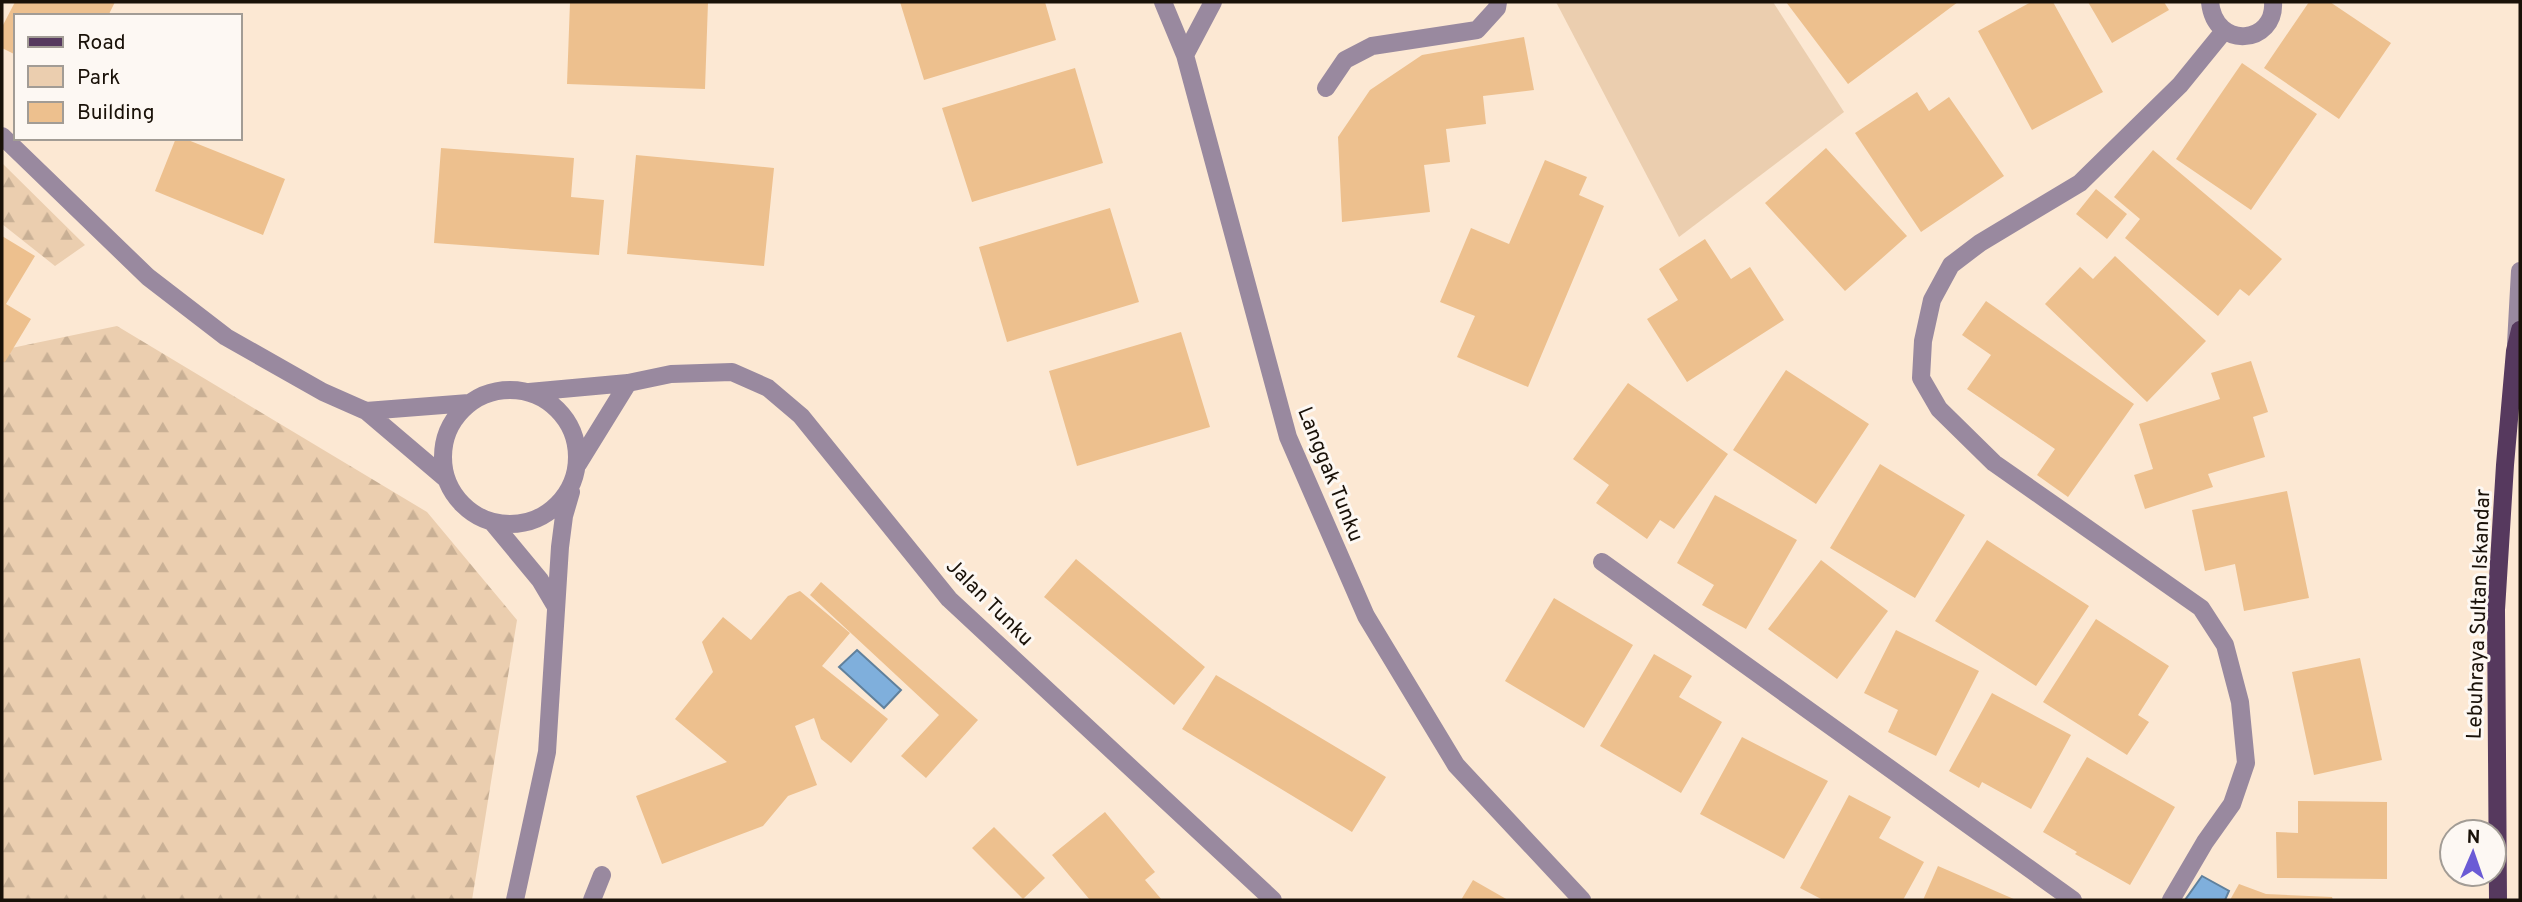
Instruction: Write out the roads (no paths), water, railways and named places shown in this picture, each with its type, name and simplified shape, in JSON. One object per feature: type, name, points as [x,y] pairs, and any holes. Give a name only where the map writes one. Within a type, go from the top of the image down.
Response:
[{"type":"main road","name":"Lebuhraya Sultan Iskandar","points":[[2498,900],[2496,610],[2505,465],[2515,351],[2520,330]]},
{"type":"street","name":"Langgak Tunku","points":[[1163,2],[1185,55],[1287,437],[1366,616],[1456,765],[1582,900]]},
{"type":"street","points":[[1185,55],[1213,2]]},
{"type":"street","points":[[1326,88],[1345,60],[1372,46],[1477,30],[1497,8],[1498,2]]},
{"type":"street","points":[[2210,2],[2216,23],[2224,31],[2242,36],[2262,30],[2270,19],[2273,2]]},
{"type":"street","points":[[2171,900],[2205,842],[2232,804],[2246,763],[2241,702],[2225,645],[2201,608],[1994,463],[1939,409],[1921,378],[1923,341],[1932,300],[1951,265],[1980,243],[2080,183],[2180,85],[2224,31]]},
{"type":"street","points":[[2,136],[148,277],[226,337],[323,392],[366,411],[446,479]]},
{"type":"street","points":[[2515,351],[2520,271]]},
{"type":"street","name":"Jalan Tunku","points":[[529,392],[628,383],[671,374],[732,372],[768,388],[801,416],[949,599],[1273,900]]},
{"type":"street","points":[[578,464],[628,383]]},
{"type":"street","points":[[515,900],[547,752],[555,607],[564,516],[573,485],[578,464],[576,440],[566,419],[550,402],[529,392],[508,389],[487,393],[469,403],[454,418],[445,438],[442,458],[446,479],[455,498],[471,513],[492,522],[515,524],[538,519],[558,505],[573,485]]},
{"type":"street","points":[[366,411],[469,403]]},
{"type":"street","points":[[492,522],[540,580],[555,607]]},
{"type":"street","points":[[1602,562],[2073,900]]},
{"type":"street","points":[[593,900],[601,875]]},
{"type":"water","points":[[857,650],[901,690],[884,708],[839,667]]},
{"type":"water","points":[[2202,876],[2229,891],[2225,900],[2185,900]]}]
